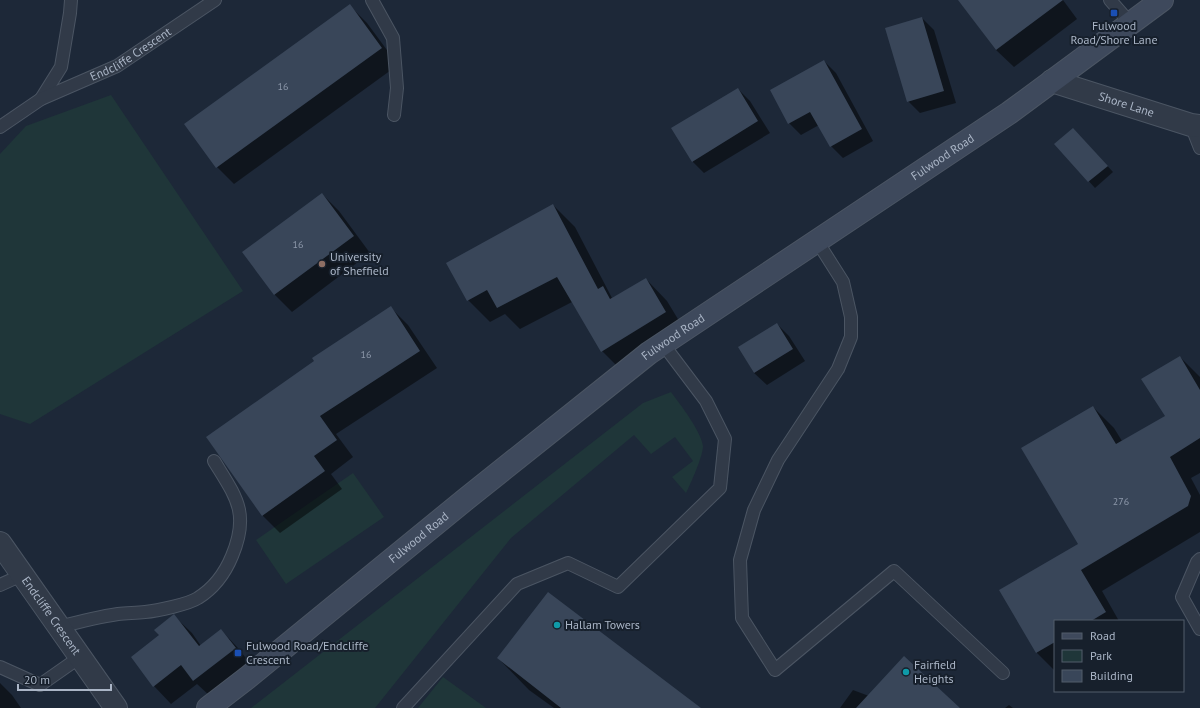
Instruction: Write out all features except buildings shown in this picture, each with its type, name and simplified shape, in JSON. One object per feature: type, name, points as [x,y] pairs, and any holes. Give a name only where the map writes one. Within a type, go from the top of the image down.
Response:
[{"type":"street","name":"Fulwood Road","points":[[208,708],[248,678],[472,494],[649,353],[1009,113],[1162,0]]},
{"type":"street","name":"Shore Lane","points":[[1052,81],[1195,126]]},
{"type":"street","name":"Endcliffe Crescent","points":[[0,544],[116,708]]},
{"type":"lane","name":"Endcliffe Crescent","points":[[41,99],[62,67],[71,0]]},
{"type":"lane","name":"Endcliffe Crescent","points":[[0,127],[41,99],[117,66],[215,0]]},
{"type":"lane","points":[[372,0],[393,38],[397,88],[394,115]]},
{"type":"lane","points":[[1110,0],[1131,24]]},
{"type":"lane","points":[[1195,126],[1200,148]]},
{"type":"lane","points":[[817,241],[844,282],[851,317],[851,337],[838,369],[778,460],[754,510],[740,560],[742,618],[776,670],[894,571],[1004,673]]},
{"type":"lane","points":[[403,708],[517,584],[568,563],[618,587],[720,488],[725,439],[706,401],[663,344]]},
{"type":"lane","points":[[59,628],[119,614],[146,612],[170,607],[197,599],[218,581],[228,567],[236,546],[240,527],[240,512],[234,494],[214,461]]},
{"type":"lane","points":[[1200,559],[1197,562],[1182,598],[1200,629]]},
{"type":"lane","points":[[0,585],[22,575]]},
{"type":"lane","points":[[0,667],[40,685],[80,657]]},
{"type":"green space","points":[[111,95],[243,291],[30,424],[0,414],[0,154],[26,126]]},
{"type":"green space","points":[[671,392],[694,425],[703,446],[699,463],[686,493],[672,477],[693,461],[675,437],[651,454],[634,435],[511,538],[375,708],[251,708],[643,403]]},
{"type":"green space","points":[[353,473],[384,517],[286,584],[256,540]]},
{"type":"green space","points":[[443,677],[486,708],[418,708]]},
{"type":"place","name":"Fulwood Road/Shore Lane","points":[[1114,13]]},
{"type":"place","name":"University of Sheffield","points":[[322,264]]},
{"type":"place","name":"Hallam Towers","points":[[557,625]]},
{"type":"place","name":"Fulwood Road/Endcliffe Crescent","points":[[238,653]]},
{"type":"place","name":"Fairfield Heights","points":[[906,672]]}]
